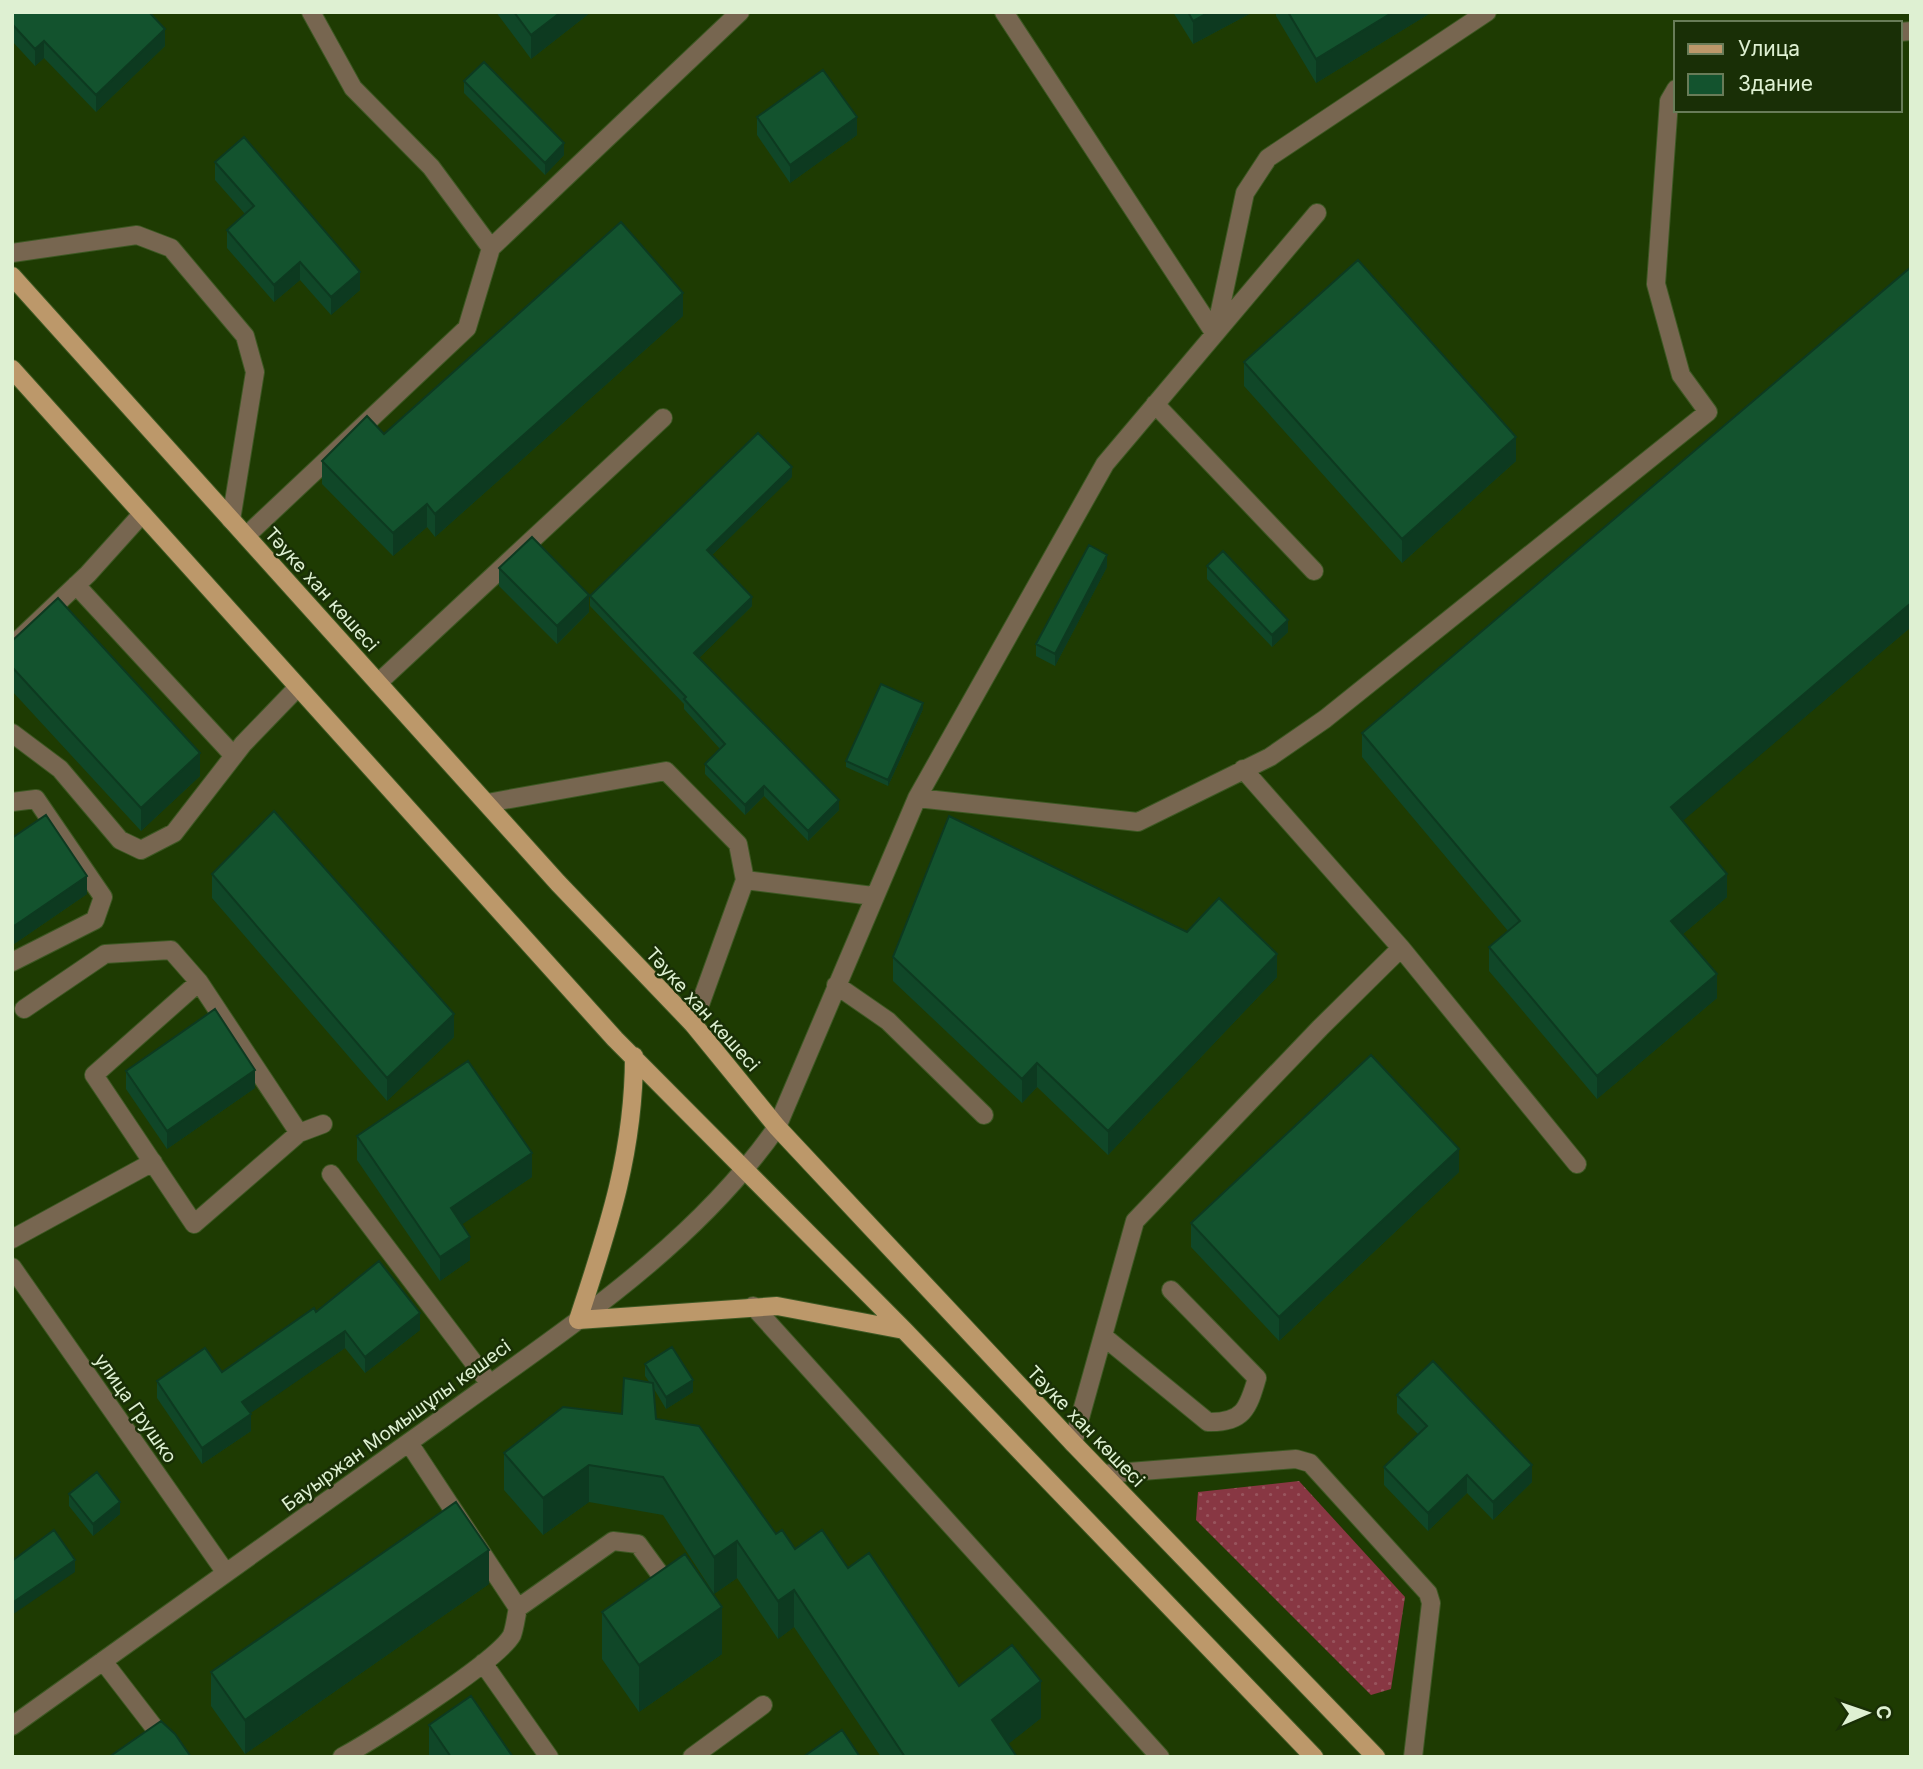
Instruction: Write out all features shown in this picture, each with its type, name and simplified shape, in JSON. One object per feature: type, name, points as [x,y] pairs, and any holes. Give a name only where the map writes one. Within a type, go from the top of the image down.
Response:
[{"type":"main road","name":"Тәуке хан көшесі","points":[[12,276],[487,803],[693,1024],[777,1127],[1073,1443],[1376,1757]]},
{"type":"main road","points":[[12,369],[615,1039],[904,1330],[1314,1757]]},
{"type":"main road","points":[[634,1056],[634,1107],[618,1197],[578,1320],[777,1306],[904,1330]]},
{"type":"street","points":[[311,12],[353,88],[431,167],[491,248]]},
{"type":"street","points":[[246,536],[467,328],[491,248],[740,12]]},
{"type":"street","points":[[1004,12],[1215,334]]},
{"type":"street","points":[[1215,334],[1245,193],[1268,158],[1487,12]]},
{"type":"street","points":[[917,798],[1138,822],[1270,757],[1325,719],[1708,412],[1681,375],[1656,284],[1669,101],[1674,92]]},
{"type":"street","name":"Бауыржан Момышұлы көшесі","points":[[12,1726],[578,1320],[697,1223],[746,1172],[777,1127],[873,896],[917,798],[1105,464],[1317,213]]},
{"type":"street","points":[[12,253],[137,236],[160,244],[171,248],[244,336],[255,372],[231,520]]},
{"type":"street","points":[[1155,404],[1314,571]]},
{"type":"street","points":[[378,683],[663,418]]},
{"type":"street","points":[[12,646],[76,586],[142,514]]},
{"type":"street","points":[[76,586],[234,756]]},
{"type":"street","points":[[12,733],[60,769],[120,840],[141,850],[174,834],[234,756],[298,687]]},
{"type":"street","points":[[1243,769],[1401,948],[1577,1164]]},
{"type":"street","points":[[487,803],[666,771],[738,844],[745,880],[693,1024]]},
{"type":"street","points":[[12,802],[36,799],[103,897],[95,920],[12,962]]},
{"type":"street","points":[[745,880],[873,896]]},
{"type":"street","points":[[1073,1443],[1135,1221],[1320,1028],[1401,948]]},
{"type":"street","points":[[24,1009],[105,954],[171,950],[199,982],[299,1133]]},
{"type":"street","points":[[199,982],[94,1075],[194,1224],[299,1133],[323,1124]]},
{"type":"street","points":[[836,985],[888,1021],[984,1115]]},
{"type":"street","points":[[12,1239],[153,1162]]},
{"type":"street","points":[[331,1174],[490,1384]]},
{"type":"street","name":"улица Грушко","points":[[12,1267],[226,1573]]},
{"type":"street","points":[[1103,1336],[1208,1422],[1228,1423],[1242,1413],[1257,1378],[1171,1290]]},
{"type":"street","points":[[753,1306],[1160,1757]]},
{"type":"street","points":[[409,1443],[518,1608]]},
{"type":"street","points":[[1103,1474],[1296,1459],[1310,1463],[1428,1592],[1431,1603],[1413,1757]]},
{"type":"street","points":[[342,1757],[370,1742],[483,1663],[512,1636],[518,1608],[613,1541],[638,1544],[666,1581]]},
{"type":"street","points":[[103,1661],[177,1757]]},
{"type":"street","points":[[483,1663],[549,1757]]},
{"type":"street","points":[[692,1757],[763,1704]]},
{"type":"shaded area","points":[[1299,1481],[1405,1597],[1391,1689],[1371,1695],[1196,1520],[1198,1492]]},
{"type":"building","points":[[12,12],[149,12],[165,29],[96,95],[44,41],[35,49],[12,24]]},
{"type":"building","points":[[514,12],[561,12],[531,35]]},
{"type":"building","points":[[1188,12],[1209,12],[1193,21]]},
{"type":"building","points":[[1288,12],[1393,12],[1316,59]]},
{"type":"building","points":[[484,62],[564,143],[545,163],[464,81]]},
{"type":"building","points":[[823,70],[857,117],[790,165],[757,117]]},
{"type":"building","points":[[244,137],[360,272],[331,297],[300,262],[274,285],[227,230],[254,206],[215,162]]},
{"type":"building","points":[[621,222],[683,293],[435,514],[427,504],[393,533],[322,461],[367,416],[384,434]]},
{"type":"building","points":[[1358,260],[1516,437],[1402,539],[1244,362]]},
{"type":"building","points":[[1911,267],[1911,603],[1671,807],[1727,874],[1671,921],[1717,974],[1597,1076],[1489,947],[1520,921],[1362,733]]},
{"type":"building","points":[[758,433],[792,467],[707,550],[752,597],[694,653],[839,800],[808,831],[764,786],[745,805],[705,764],[725,744],[684,699],[686,697],[590,596]]},
{"type":"building","points":[[532,537],[589,595],[557,626],[499,568]]},
{"type":"building","points":[[1089,545],[1107,555],[1055,654],[1036,644]]},
{"type":"building","points":[[1223,551],[1288,620],[1272,635],[1207,566]]},
{"type":"building","points":[[58,598],[200,753],[141,808],[12,667],[12,641]]},
{"type":"building","points":[[881,684],[923,703],[888,780],[846,761]]},
{"type":"building","points":[[274,811],[454,1014],[387,1078],[212,874]]},
{"type":"building","points":[[46,815],[87,876],[14,926],[12,838]]},
{"type":"building","points":[[949,816],[1187,932],[1219,898],[1277,954],[1108,1131],[1037,1063],[1022,1079],[893,957]]},
{"type":"building","points":[[215,1009],[255,1070],[167,1131],[126,1071]]},
{"type":"building","points":[[1371,1055],[1459,1149],[1279,1317],[1191,1223]]},
{"type":"building","points":[[468,1061],[532,1153],[451,1208],[470,1237],[440,1257],[357,1136]]},
{"type":"building","points":[[379,1261],[420,1313],[365,1357],[345,1331],[242,1402],[251,1414],[202,1448],[157,1381],[205,1348],[222,1372],[314,1308],[316,1312]]},
{"type":"building","points":[[672,1347],[693,1380],[666,1397],[645,1364]]},
{"type":"building","points":[[1433,1361],[1532,1465],[1493,1502],[1467,1475],[1428,1513],[1384,1467],[1427,1426],[1397,1395]]},
{"type":"building","points":[[624,1378],[653,1383],[656,1419],[699,1426],[776,1534],[782,1530],[795,1549],[822,1530],[848,1568],[869,1553],[959,1686],[1012,1645],[1041,1681],[992,1720],[1017,1757],[905,1757],[794,1590],[778,1601],[737,1541],[714,1557],[663,1477],[589,1465],[543,1498],[504,1453],[563,1407],[622,1414]]},
{"type":"building","points":[[97,1472],[120,1502],[93,1524],[69,1494]]},
{"type":"building","points":[[456,1502],[489,1550],[245,1720],[211,1672]]},
{"type":"building","points":[[54,1530],[75,1560],[12,1603],[12,1561]]},
{"type":"building","points":[[685,1554],[722,1607],[639,1665],[602,1612]]},
{"type":"building","points":[[471,1696],[513,1757],[451,1757],[429,1725]]},
{"type":"building","points":[[161,1721],[175,1734],[191,1757],[109,1757]]},
{"type":"building","points":[[842,1730],[860,1757],[803,1757]]}]
